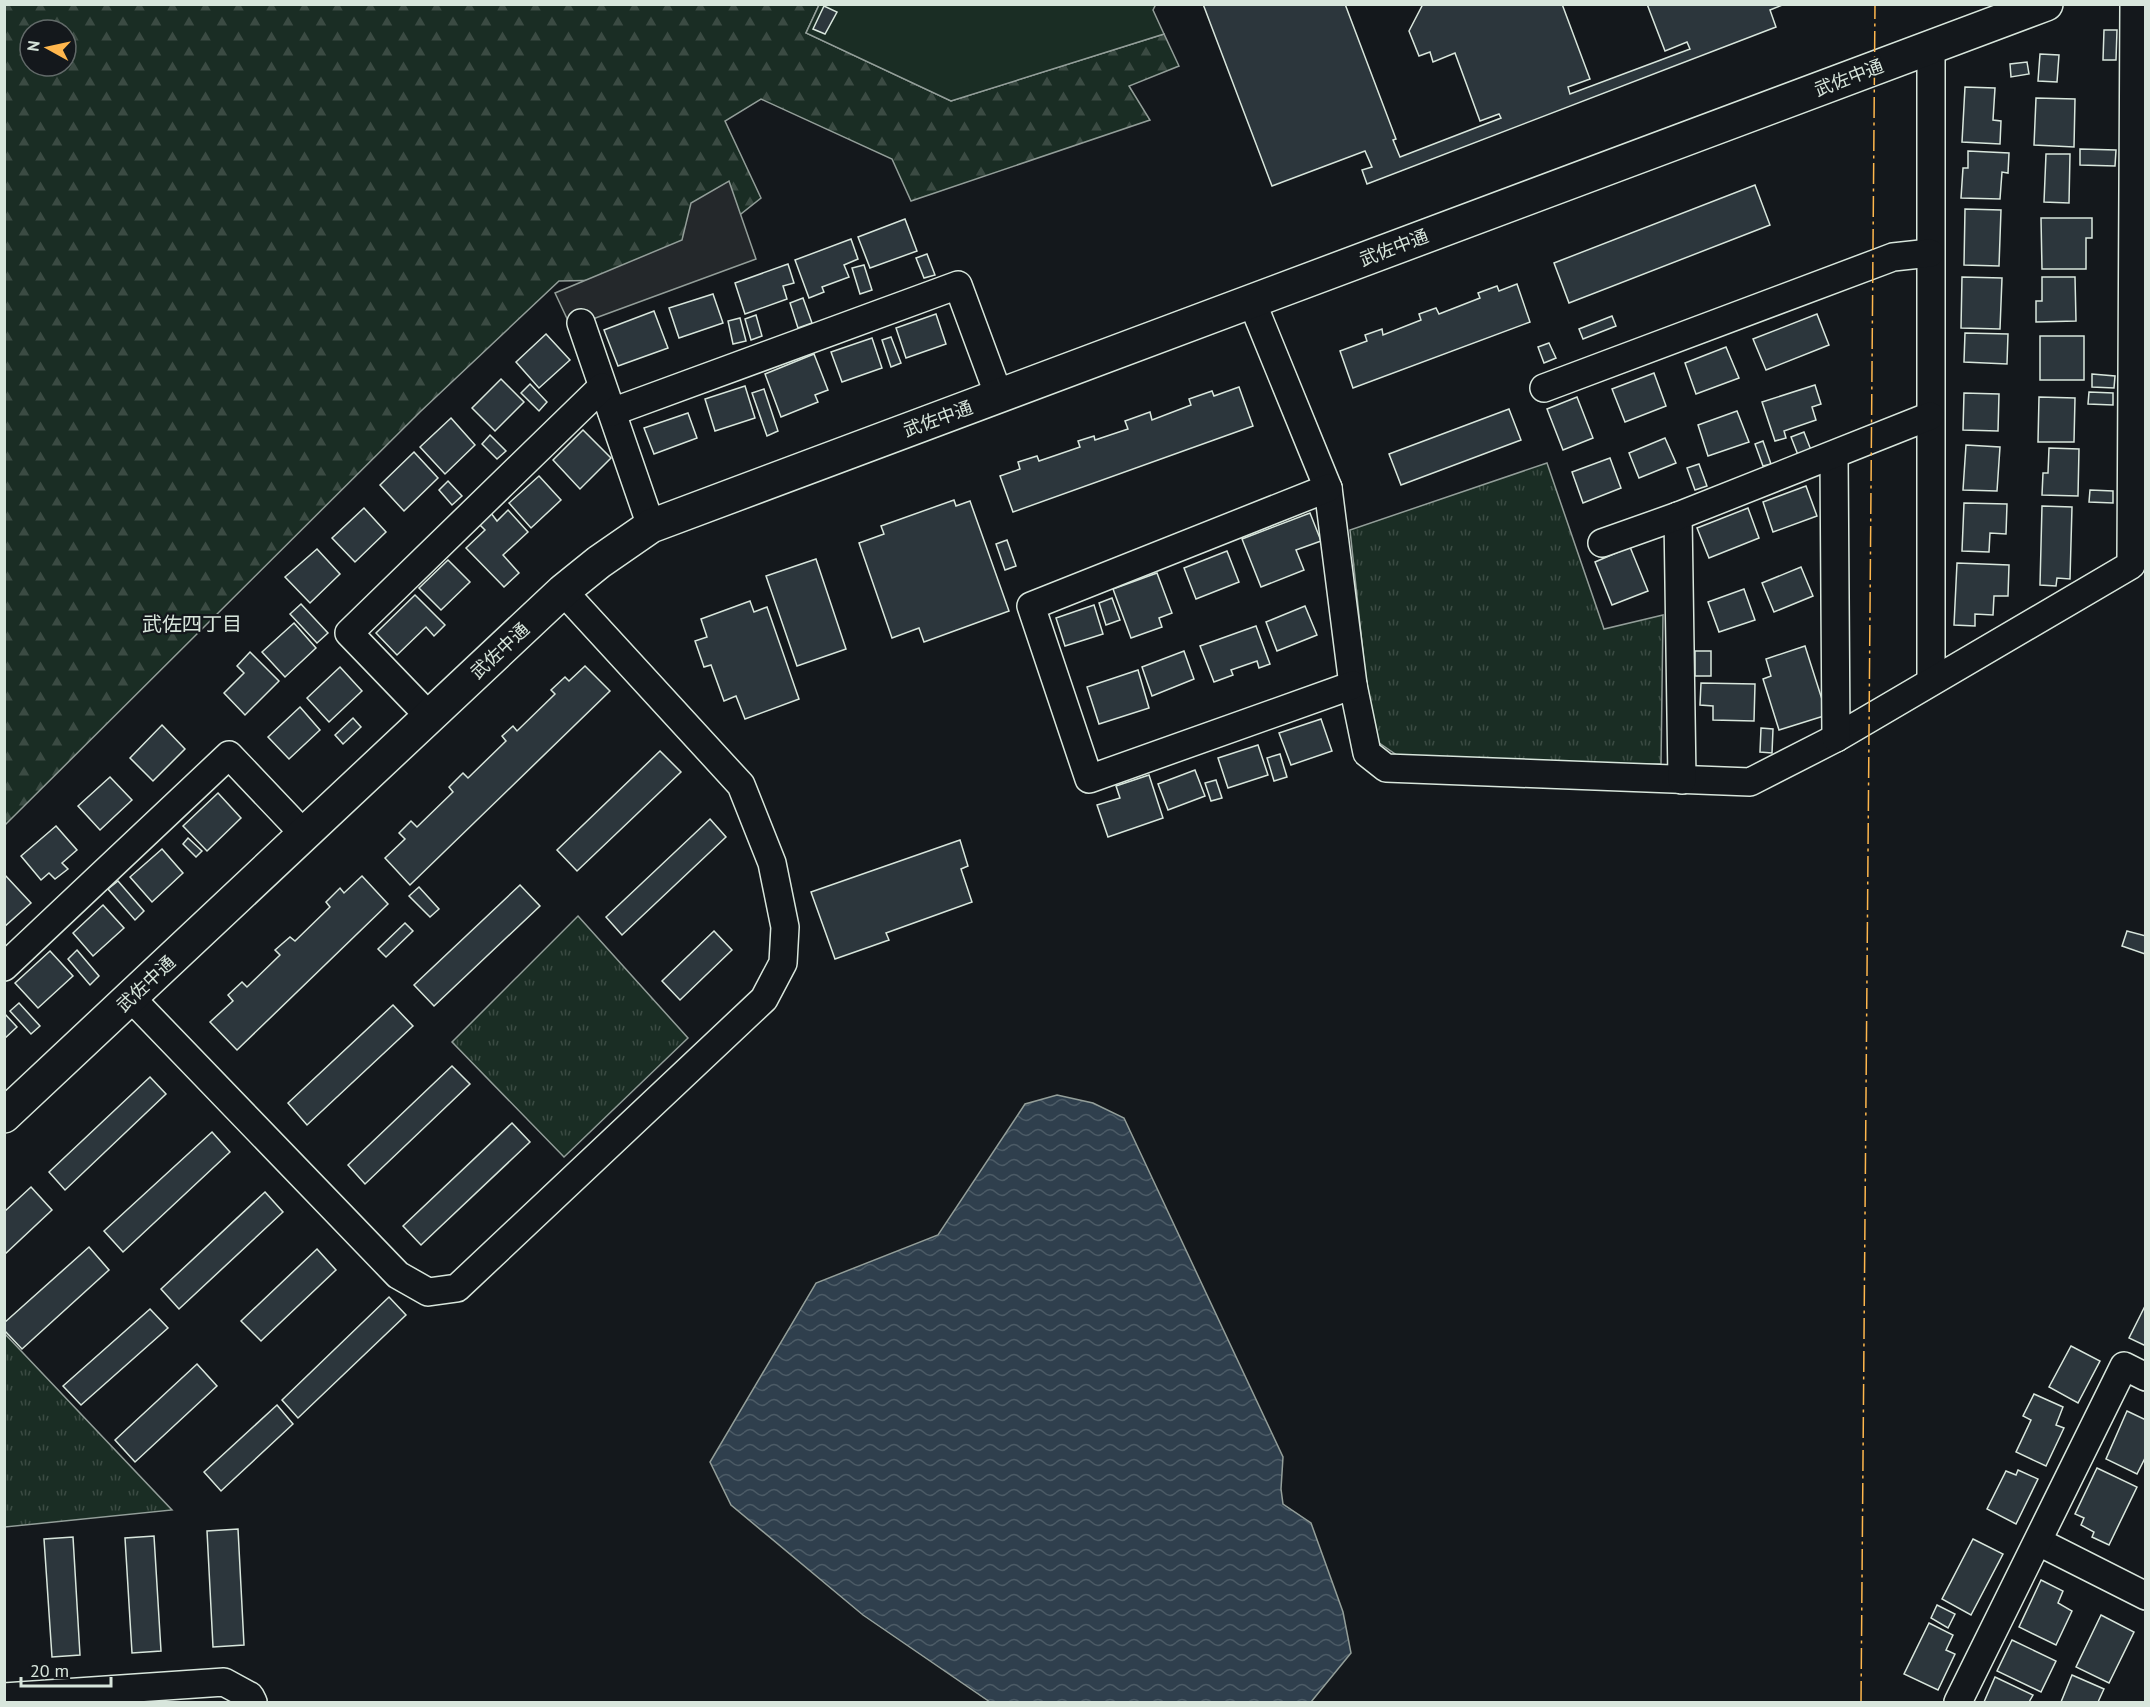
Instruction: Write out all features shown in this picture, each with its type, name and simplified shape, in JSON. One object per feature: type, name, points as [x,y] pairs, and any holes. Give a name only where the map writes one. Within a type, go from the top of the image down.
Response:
[{"type":"street","name":"武佐中通","points":[[4,1116],[563,591],[599,562],[651,526],[2046,4]]},
{"type":"street","points":[[1252,302],[1328,488],[1353,684],[1367,753],[1386,768],[1750,782],[1836,738],[2131,565],[2139,226],[2134,4]]},
{"type":"street","points":[[1931,47],[1931,681]]},
{"type":"street","points":[[1544,388],[1893,257],[1930,253]]},
{"type":"street","points":[[430,717],[349,633],[607,399],[958,285],[999,396]]},
{"type":"street","points":[[581,323],[651,526]]},
{"type":"street","points":[[1602,543],[1678,516],[1930,416]]},
{"type":"street","points":[[1834,455],[1836,738]]},
{"type":"street","points":[[1328,488],[1031,606],[1089,779],[1353,684]]},
{"type":"street","points":[[1678,516],[1682,780]]},
{"type":"street","points":[[131,998],[398,1275],[428,1292],[457,1288],[764,999],[783,963],[785,927],[772,863],[741,785],[563,591]]},
{"type":"street","points":[[4,967],[229,755],[304,834]]},
{"type":"street","points":[[1958,1702],[2124,1366],[2145,1377]]},
{"type":"street","points":[[2038,1542],[2145,1596]]},
{"type":"street","points":[[4,1697],[224,1682],[250,1696],[252,1702]]},
{"type":"green space","points":[[1156,4],[1153,10],[1164,34],[951,101],[806,33],[819,5]]},
{"type":"green space","points":[[5,5],[819,5],[806,33],[951,101],[1164,34],[1179,66],[1129,86],[1150,120],[911,201],[892,159],[761,99],[725,121],[761,198],[659,279],[559,281],[420,412],[5,825]]},
{"type":"green space","points":[[1547,463],[1604,629],[1663,615],[1661,764],[1407,762],[1372,738],[1350,530]]},
{"type":"green space","points":[[578,916],[688,1038],[564,1157],[452,1042]]},
{"type":"green space","points":[[5,1334],[172,1510],[5,1527]]},
{"type":"shaded area","points":[[729,181],[756,259],[571,327],[555,293],[682,240],[691,203]]},
{"type":"water","points":[[1057,1095],[1093,1103],[1124,1118],[1283,1457],[1281,1489],[1283,1504],[1311,1523],[1343,1612],[1351,1653],[1311,1702],[990,1702],[863,1615],[731,1505],[710,1462],[816,1283],[938,1235],[1025,1104]]},
{"type":"building","points":[[1203,4],[1345,4],[1396,139],[1393,140],[1400,157],[1501,118],[1499,114],[1480,121],[1455,53],[1433,62],[1430,52],[1419,56],[1409,31],[1423,4],[1562,4],[1590,79],[1568,87],[1570,94],[1690,49],[1687,42],[1665,51],[1647,4],[1785,4],[1770,10],[1776,27],[1367,184],[1362,170],[1372,167],[1365,151],[1272,186]]},
{"type":"building","points":[[824,6],[837,12],[825,34],[813,29]]},
{"type":"building","points":[[2104,30],[2117,30],[2116,60],[2103,60]]},
{"type":"building","points":[[2040,54],[2059,55],[2057,82],[2038,81]]},
{"type":"building","points":[[2027,62],[2029,74],[2011,77],[2010,64]]},
{"type":"building","points":[[1965,87],[1995,88],[1993,120],[2001,121],[2000,144],[1962,142]]},
{"type":"building","points":[[2036,98],[2075,99],[2074,147],[2034,145]]},
{"type":"building","points":[[2080,149],[2116,150],[2115,166],[2080,165]]},
{"type":"building","points":[[1968,151],[2009,153],[2008,173],[2002,172],[2000,199],[1961,198],[1963,168],[1968,168]]},
{"type":"building","points":[[2046,154],[2070,154],[2069,203],[2044,202]]},
{"type":"building","points":[[1755,185],[1770,225],[1569,303],[1554,263]]},
{"type":"building","points":[[1965,209],[2001,210],[1999,266],[1964,265]]},
{"type":"building","points":[[2041,218],[2092,218],[2092,238],[2086,238],[2086,269],[2042,269]]},
{"type":"building","points":[[905,219],[917,251],[870,268],[858,237]]},
{"type":"building","points":[[851,239],[858,259],[844,265],[849,277],[822,287],[824,292],[809,298],[795,260]]},
{"type":"building","points":[[927,254],[935,275],[924,278],[916,258]]},
{"type":"building","points":[[788,264],[794,283],[783,286],[787,299],[745,314],[735,283]]},
{"type":"building","points":[[864,265],[872,290],[860,294],[852,268]]},
{"type":"building","points":[[1962,277],[2002,278],[2000,329],[1961,328]]},
{"type":"building","points":[[2042,277],[2075,277],[2076,321],[2036,322],[2036,301],[2042,301]]},
{"type":"building","points":[[1517,284],[1530,322],[1353,388],[1340,351],[1367,341],[1365,335],[1382,329],[1383,335],[1421,320],[1419,314],[1436,308],[1439,314],[1480,298],[1478,293],[1497,286],[1499,291]]},
{"type":"building","points":[[713,294],[723,323],[679,338],[669,308]]},
{"type":"building","points":[[803,298],[812,323],[798,328],[790,303]]},
{"type":"building","points":[[654,311],[668,348],[618,366],[604,330]]},
{"type":"building","points":[[936,314],[946,344],[906,358],[896,328]]},
{"type":"building","points":[[1817,314],[1829,345],[1766,370],[1753,339]]},
{"type":"building","points":[[756,315],[762,336],[751,340],[745,319]]},
{"type":"building","points":[[1612,316],[1616,326],[1583,339],[1579,329]]},
{"type":"building","points":[[740,318],[746,341],[733,344],[728,321]]},
{"type":"building","points":[[1965,333],[2008,334],[2007,364],[1964,362]]},
{"type":"building","points":[[546,334],[570,360],[539,388],[516,362]]},
{"type":"building","points":[[2040,336],[2084,336],[2084,380],[2040,380]]},
{"type":"building","points":[[891,337],[901,363],[891,367],[882,340]]},
{"type":"building","points":[[872,338],[882,368],[842,382],[831,352]]},
{"type":"building","points":[[1549,343],[1556,358],[1544,363],[1538,347]]},
{"type":"building","points":[[1726,347],[1739,378],[1696,394],[1685,363]]},
{"type":"building","points":[[814,354],[828,390],[815,395],[818,402],[781,417],[765,374]]},
{"type":"building","points":[[1654,373],[1666,406],[1625,422],[1612,389]]},
{"type":"building","points":[[2092,374],[2115,376],[2114,388],[2092,387]]},
{"type":"building","points":[[501,379],[524,402],[495,431],[472,408]]},
{"type":"building","points":[[530,384],[547,402],[539,411],[521,393]]},
{"type":"building","points":[[1815,385],[1821,404],[1812,407],[1816,420],[1784,431],[1786,438],[1775,441],[1762,402]]},
{"type":"building","points":[[745,386],[755,418],[715,431],[705,399]]},
{"type":"building","points":[[1239,387],[1253,426],[1013,512],[1000,476],[1020,469],[1018,462],[1037,456],[1039,461],[1080,447],[1078,441],[1094,436],[1095,440],[1128,429],[1125,421],[1150,412],[1152,420],[1191,405],[1189,399],[1212,391],[1214,396]]},
{"type":"building","points":[[764,389],[778,431],[767,436],[752,393]]},
{"type":"building","points":[[2089,392],[2113,393],[2113,405],[2088,404]]},
{"type":"building","points":[[1964,393],[1999,394],[1998,431],[1963,430]]},
{"type":"building","points":[[1577,397],[1593,438],[1563,450],[1547,409]]},
{"type":"building","points":[[2039,397],[2075,398],[2074,442],[2038,442]]},
{"type":"building","points":[[1509,409],[1521,440],[1401,485],[1389,454]]},
{"type":"building","points":[[1737,411],[1749,442],[1708,456],[1698,425]]},
{"type":"building","points":[[688,413],[697,438],[654,454],[644,428]]},
{"type":"building","points":[[451,418],[475,445],[445,474],[420,447]]},
{"type":"building","points":[[583,430],[611,458],[580,489],[553,460]]},
{"type":"building","points":[[1804,432],[1811,450],[1798,455],[1791,437]]},
{"type":"building","points":[[490,435],[506,451],[497,459],[482,444]]},
{"type":"building","points":[[1665,438],[1676,463],[1639,478],[1629,453]]},
{"type":"building","points":[[1763,441],[1771,464],[1763,466],[1755,444]]},
{"type":"building","points":[[1966,445],[2000,447],[1997,491],[1963,490]]},
{"type":"building","points":[[2049,448],[2079,449],[2078,496],[2042,495],[2043,473],[2048,473]]},
{"type":"building","points":[[414,452],[438,478],[404,511],[380,485]]},
{"type":"building","points":[[1610,458],[1621,488],[1583,503],[1572,472]]},
{"type":"building","points":[[1699,464],[1707,486],[1695,490],[1687,468]]},
{"type":"building","points":[[539,476],[561,500],[531,528],[509,503]]},
{"type":"building","points":[[448,481],[462,496],[452,505],[439,490]]},
{"type":"building","points":[[1806,486],[1817,516],[1773,532],[1763,502]]},
{"type":"building","points":[[2090,490],[2113,491],[2113,503],[2089,502]]},
{"type":"building","points":[[954,500],[956,506],[970,501],[1009,611],[924,642],[919,628],[892,638],[859,543],[884,534],[881,526]]},
{"type":"building","points":[[1964,503],[2007,504],[2006,534],[1990,533],[1989,552],[1962,551]]},
{"type":"building","points":[[2042,506],[2072,507],[2070,579],[2057,578],[2056,586],[2040,585]]},
{"type":"building","points":[[364,508],[386,532],[355,562],[332,538]]},
{"type":"building","points":[[1748,508],[1759,538],[1709,558],[1697,528]]},
{"type":"building","points":[[508,510],[528,532],[503,555],[519,573],[504,587],[466,548],[485,530],[479,524],[491,513],[497,521]]},
{"type":"building","points":[[1310,513],[1321,541],[1296,550],[1304,570],[1261,587],[1242,539]]},
{"type":"building","points":[[1007,540],[1016,566],[1005,570],[996,544]]},
{"type":"building","points":[[1630,547],[1648,591],[1612,605],[1595,562]]},
{"type":"building","points":[[317,549],[340,574],[310,603],[285,577]]},
{"type":"building","points":[[1227,551],[1239,582],[1196,599],[1184,568]]},
{"type":"building","points":[[816,559],[846,649],[797,666],[766,576]]},
{"type":"building","points":[[448,560],[470,582],[441,610],[419,588]]},
{"type":"building","points":[[1957,563],[2009,565],[2008,596],[1994,596],[1993,615],[1975,614],[1975,626],[1954,625]]},
{"type":"building","points":[[1801,567],[1813,596],[1774,612],[1762,583]]},
{"type":"building","points":[[1157,573],[1172,613],[1159,618],[1162,627],[1131,638],[1113,589]]},
{"type":"building","points":[[1744,589],[1755,620],[1719,632],[1708,602]]},
{"type":"building","points":[[415,595],[445,625],[434,636],[426,627],[397,655],[376,633]]},
{"type":"building","points":[[1112,598],[1120,620],[1106,625],[1099,603]]},
{"type":"building","points":[[750,601],[754,612],[767,607],[799,699],[745,719],[736,696],[724,701],[711,665],[704,667],[695,641],[707,637],[701,619]]},
{"type":"building","points":[[301,604],[328,633],[317,643],[290,614]]},
{"type":"building","points":[[1094,605],[1103,634],[1065,646],[1056,618]]},
{"type":"building","points":[[1305,606],[1317,635],[1277,651],[1266,622]]},
{"type":"building","points":[[294,623],[316,648],[285,677],[262,652]]},
{"type":"building","points":[[1256,626],[1270,664],[1259,668],[1257,661],[1231,670],[1233,675],[1214,682],[1200,646]]},
{"type":"building","points":[[1805,646],[1827,715],[1779,730],[1763,679],[1771,676],[1766,659]]},
{"type":"building","points":[[1184,651],[1194,679],[1152,696],[1142,667]]},
{"type":"building","points":[[1695,651],[1711,651],[1711,676],[1695,676]]},
{"type":"building","points":[[250,652],[279,681],[245,715],[224,693],[244,673],[237,666]]},
{"type":"building","points":[[585,666],[610,691],[410,885],[385,858],[405,839],[399,833],[411,821],[417,827],[453,792],[449,787],[463,773],[468,778],[506,741],[502,736],[513,726],[517,731],[555,694],[551,690],[565,677],[569,681]]},
{"type":"building","points":[[340,667],[362,691],[329,722],[307,698]]},
{"type":"building","points":[[1138,670],[1149,708],[1099,724],[1087,687]]},
{"type":"building","points":[[1701,683],[1755,684],[1754,721],[1713,720],[1713,706],[1700,705]]},
{"type":"building","points":[[300,707],[320,730],[289,759],[268,737]]},
{"type":"building","points":[[353,718],[361,727],[343,744],[335,735]]},
{"type":"building","points":[[1321,719],[1332,751],[1291,765],[1279,733]]},
{"type":"building","points":[[162,725],[185,749],[153,781],[130,758]]},
{"type":"building","points":[[1761,728],[1773,729],[1772,753],[1760,752]]},
{"type":"building","points":[[1258,745],[1268,775],[1228,788],[1218,758]]},
{"type":"building","points":[[660,751],[681,772],[577,871],[557,850]]},
{"type":"building","points":[[1280,754],[1287,777],[1274,781],[1267,758]]},
{"type":"building","points":[[1195,770],[1205,796],[1168,810],[1158,784]]},
{"type":"building","points":[[1149,775],[1163,818],[1108,837],[1097,805],[1120,798],[1116,786]]},
{"type":"building","points":[[110,777],[132,800],[100,830],[78,806]]},
{"type":"building","points":[[1216,780],[1222,798],[1211,801],[1205,783]]},
{"type":"building","points":[[218,793],[241,818],[207,851],[183,826]]},
{"type":"building","points":[[710,819],[726,837],[622,935],[606,917]]},
{"type":"building","points":[[56,826],[77,850],[62,863],[68,869],[55,879],[49,873],[41,880],[21,856]]},
{"type":"building","points":[[188,838],[202,851],[196,857],[183,844]]},
{"type":"building","points":[[960,840],[968,866],[961,869],[972,902],[886,933],[889,940],[835,959],[811,892]]},
{"type":"building","points":[[162,849],[183,873],[152,902],[130,877]]},
{"type":"building","points":[[4,874],[31,903],[4,927]]},
{"type":"building","points":[[362,876],[388,904],[237,1050],[210,1022],[233,1001],[228,995],[242,982],[247,987],[280,955],[275,950],[290,937],[295,941],[330,907],[326,902],[340,888],[344,893]]},
{"type":"building","points":[[118,881],[144,911],[135,920],[108,889]]},
{"type":"building","points":[[520,885],[540,906],[434,1006],[414,985]]},
{"type":"building","points":[[419,887],[439,909],[430,917],[409,896]]},
{"type":"building","points":[[103,905],[124,928],[93,956],[73,933]]},
{"type":"building","points":[[405,923],[413,931],[386,957],[378,949]]},
{"type":"building","points":[[714,931],[732,950],[680,1000],[662,981]]},
{"type":"building","points":[[2127,931],[2146,936],[2145,954],[2122,946]]},
{"type":"building","points":[[77,950],[99,976],[90,985],[68,959]]},
{"type":"building","points":[[50,951],[73,976],[38,1008],[15,983]]},
{"type":"building","points":[[19,1003],[40,1026],[31,1034],[10,1011]]},
{"type":"building","points":[[393,1005],[413,1026],[307,1125],[288,1103]]},
{"type":"building","points":[[4,1013],[17,1027],[4,1039]]},
{"type":"building","points":[[452,1066],[470,1084],[365,1184],[348,1165]]},
{"type":"building","points":[[150,1077],[166,1094],[65,1190],[49,1172]]},
{"type":"building","points":[[512,1123],[530,1142],[421,1245],[403,1226]]},
{"type":"building","points":[[212,1132],[230,1152],[123,1252],[104,1231]]},
{"type":"building","points":[[31,1187],[52,1210],[4,1255],[4,1212]]},
{"type":"building","points":[[265,1192],[283,1212],[179,1309],[161,1289]]},
{"type":"building","points":[[89,1247],[109,1270],[22,1349],[4,1330],[4,1323]]},
{"type":"building","points":[[317,1249],[336,1270],[261,1341],[241,1321]]},
{"type":"building","points":[[389,1297],[406,1315],[298,1418],[282,1400]]},
{"type":"building","points":[[2146,1304],[2146,1346],[2129,1338]]},
{"type":"building","points":[[150,1309],[168,1328],[81,1405],[63,1386]]},
{"type":"building","points":[[2071,1346],[2100,1361],[2078,1403],[2049,1387]]},
{"type":"building","points":[[197,1364],[217,1386],[135,1462],[115,1440]]},
{"type":"building","points":[[2034,1394],[2063,1407],[2056,1425],[2064,1428],[2046,1466],[2016,1452],[2031,1420],[2023,1416]]},
{"type":"building","points":[[277,1405],[293,1424],[221,1491],[204,1472]]},
{"type":"building","points":[[2127,1411],[2146,1420],[2146,1456],[2137,1474],[2106,1459]]},
{"type":"building","points":[[2097,1468],[2137,1487],[2109,1545],[2092,1537],[2094,1532],[2081,1525],[2084,1518],[2075,1514]]},
{"type":"building","points":[[2018,1470],[2038,1479],[2016,1524],[1987,1509],[2006,1471],[2016,1475]]},
{"type":"building","points":[[238,1529],[244,1645],[213,1647],[207,1531]]},
{"type":"building","points":[[154,1536],[161,1651],[132,1653],[125,1538]]},
{"type":"building","points":[[73,1537],[80,1655],[52,1657],[44,1539]]},
{"type":"building","points":[[1973,1539],[2003,1554],[1971,1615],[1942,1599]]},
{"type":"building","points":[[2041,1580],[2063,1591],[2058,1603],[2072,1611],[2056,1645],[2019,1627]]},
{"type":"building","points":[[1937,1605],[1955,1614],[1948,1628],[1931,1618]]},
{"type":"building","points":[[2101,1615],[2134,1632],[2109,1683],[2076,1667]]},
{"type":"building","points":[[1929,1623],[1953,1635],[1946,1650],[1955,1654],[1938,1690],[1904,1674]]},
{"type":"building","points":[[2012,1640],[2056,1661],[2041,1692],[1997,1671]]},
{"type":"building","points":[[2072,1675],[2104,1689],[2098,1702],[2061,1702]]},
{"type":"building","points":[[1995,1677],[2033,1695],[2029,1702],[1984,1702]]},
{"type":"power","points":[[1861,1702],[1875,4]]},
{"type":"district","name":"武佐四丁目","points":[[192,624]]}]
